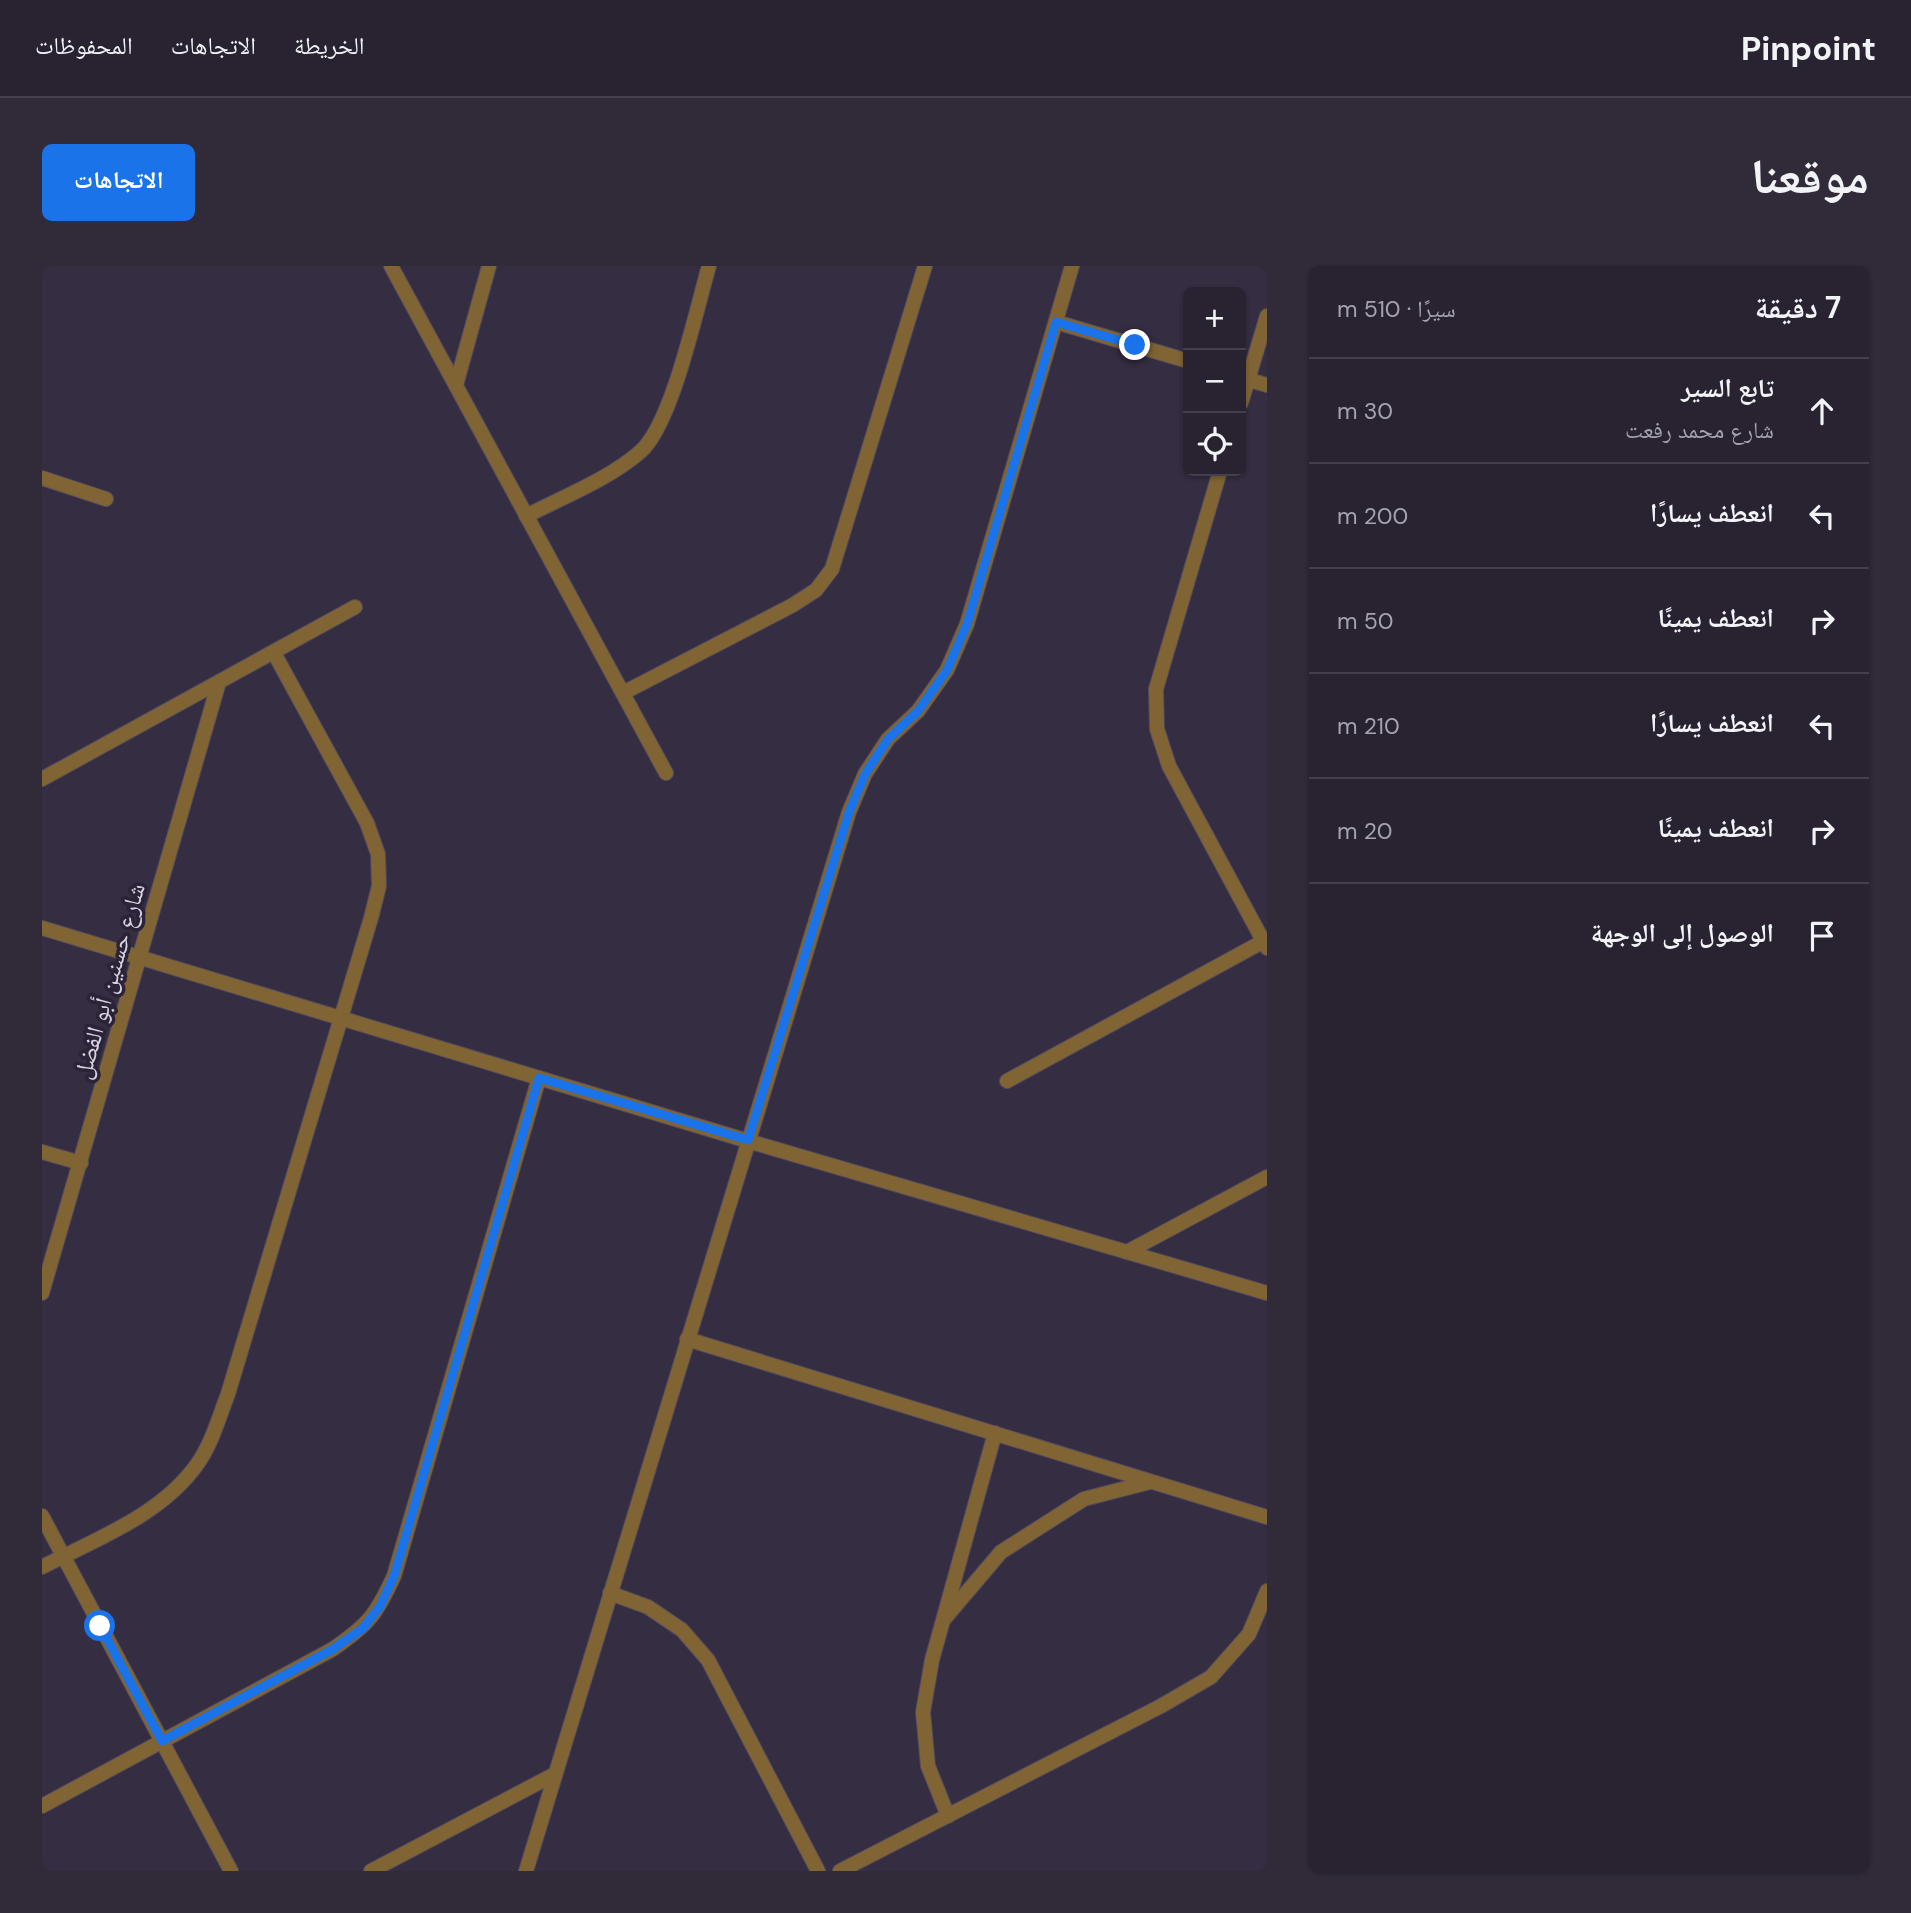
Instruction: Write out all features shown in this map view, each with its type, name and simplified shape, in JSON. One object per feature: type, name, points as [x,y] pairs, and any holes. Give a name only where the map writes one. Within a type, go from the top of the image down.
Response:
[{"type":"street","points":[[391,266],[666,773]]},
{"type":"street","points":[[456,385],[489,266]]},
{"type":"street","points":[[526,516],[619,467],[642,451],[670,400],[709,266]]},
{"type":"street","points":[[623,693],[793,605],[816,590],[832,569],[925,266]]},
{"type":"street","points":[[526,1871],[845,824],[865,774],[888,739],[918,711],[947,670],[967,624],[1072,266]]},
{"type":"street","points":[[1246,373],[1267,316]]},
{"type":"street","points":[[1056,322],[1183,360]]},
{"type":"street","points":[[1246,379],[1267,385]]},
{"type":"street","points":[[1007,1081],[1265,944],[1169,766],[1157,729],[1156,689],[1219,476]]},
{"type":"street","points":[[42,478],[106,499]]},
{"type":"street","points":[[42,779],[355,607]]},
{"type":"street","points":[[42,1567],[151,1509],[175,1490],[198,1462],[214,1430],[228,1394],[379,887],[378,854],[367,823],[274,653]]},
{"type":"street","name":"شارع حسنين أبو الفضل","points":[[42,1293],[219,682]]},
{"type":"street","points":[[42,928],[1267,1293]]},
{"type":"street","points":[[42,1806],[333,1649],[363,1628],[380,1606],[394,1576],[539,1078]]},
{"type":"street","points":[[42,1152],[81,1163]]},
{"type":"street","points":[[1127,1252],[1267,1177]]},
{"type":"street","points":[[687,1339],[1267,1517]]},
{"type":"street","points":[[948,1816],[928,1766],[923,1712],[932,1660],[995,1433]]},
{"type":"street","points":[[943,1621],[1001,1552],[1084,1499],[1151,1481]]},
{"type":"street","points":[[42,1516],[231,1871]]},
{"type":"street","points":[[840,1871],[1161,1706],[1211,1677],[1249,1634],[1267,1591]]},
{"type":"street","points":[[610,1594],[648,1607],[682,1630],[708,1660],[818,1871]]},
{"type":"street","points":[[371,1871],[555,1774]]},
{"type":"route","points":[[100,1626],[162,1741],[333,1649],[363,1628],[380,1606],[394,1576],[539,1078],[748,1140],[849,812],[865,774],[888,739],[918,711],[947,670],[967,624],[1056,322],[1135,345]]}]
